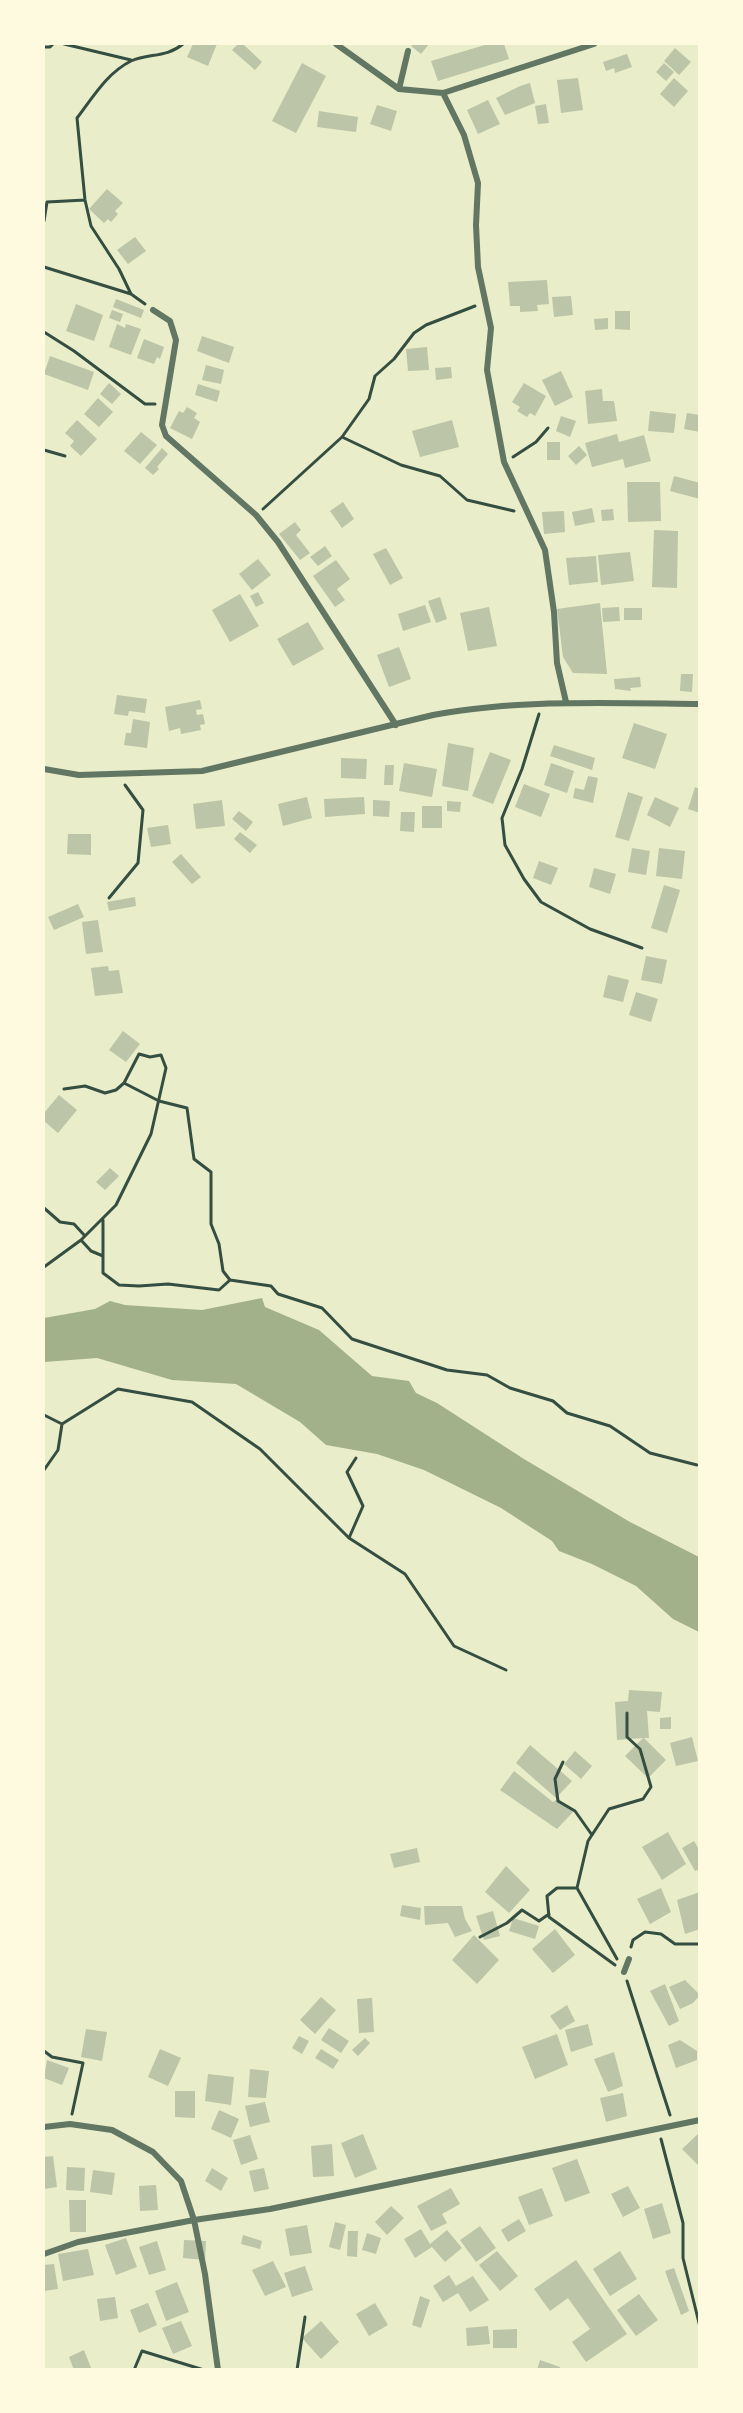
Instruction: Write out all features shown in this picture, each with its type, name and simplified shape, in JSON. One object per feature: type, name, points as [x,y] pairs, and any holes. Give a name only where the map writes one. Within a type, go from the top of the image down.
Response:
[{"type":"street","points":[[336,44],[399,89],[443,93],[594,44]]},
{"type":"street","points":[[399,89],[408,51]]},
{"type":"street","points":[[443,93],[464,135],[478,183],[476,235],[478,267],[491,328],[487,370],[504,462],[545,550],[554,612],[557,663],[566,702]]},
{"type":"street","points":[[153,310],[170,321],[176,340],[162,425],[166,436],[256,515],[278,542],[396,725]]},
{"type":"street","points":[[44,769],[79,775],[202,771],[471,708],[566,702],[699,704]]},
{"type":"street","points":[[624,1972],[629,1959]]},
{"type":"street","points":[[44,2254],[78,2242],[194,2220],[270,2209],[699,2120]]},
{"type":"street","points":[[44,2127],[70,2124],[112,2130],[153,2152],[181,2181],[194,2220],[205,2274],[218,2370]]},
{"type":"path","points":[[64,44],[133,60]]},
{"type":"path","points":[[131,294],[119,269],[91,226],[85,200],[77,118],[113,72],[133,60],[174,52],[183,44]]},
{"type":"path","points":[[44,47],[52,45]]},
{"type":"path","points":[[44,221],[47,202],[85,200]]},
{"type":"path","points":[[44,267],[131,294],[153,310]]},
{"type":"path","points":[[256,515],[342,437],[369,399],[375,376],[394,359],[414,333],[426,325],[485,302]]},
{"type":"path","points":[[44,332],[74,351],[145,404],[166,404]]},
{"type":"path","points":[[504,462],[536,442],[548,428]]},
{"type":"path","points":[[342,437],[401,465],[440,476],[467,500],[528,514]]},
{"type":"path","points":[[44,450],[65,456]]},
{"type":"path","points":[[539,712],[522,769],[502,818],[505,845],[524,879],[541,902],[590,929],[642,948]]},
{"type":"path","points":[[109,898],[138,863],[143,810],[117,774]]},
{"type":"path","points":[[44,1267],[81,1240],[116,1205],[151,1134],[166,1068],[161,1055],[150,1057],[139,1054],[124,1083],[116,1090],[105,1093],[85,1086],[64,1089]]},
{"type":"path","points":[[124,1083],[159,1101],[187,1108],[194,1159],[211,1172],[211,1224],[219,1244],[223,1271],[230,1280],[272,1286],[278,1294],[322,1308],[352,1339],[447,1370],[487,1375],[510,1388],[553,1401],[567,1413],[610,1426],[650,1453],[697,1465]]},
{"type":"path","points":[[44,1208],[60,1222],[74,1224],[85,1236]]},
{"type":"path","points":[[103,1220],[103,1273],[119,1285],[168,1284],[219,1290],[230,1280]]},
{"type":"path","points":[[81,1240],[91,1251],[103,1256]]},
{"type":"path","points":[[44,1468],[58,1450],[62,1424],[118,1389],[192,1402],[260,1449],[349,1538],[405,1574],[454,1646],[506,1670]]},
{"type":"path","points":[[44,1415],[62,1424]]},
{"type":"path","points":[[349,1538],[363,1506],[346,1472],[356,1458]]},
{"type":"path","points":[[627,1713],[627,1737],[640,1749],[651,1787],[643,1799],[609,1809],[588,1841],[577,1888],[624,1972],[674,2126]]},
{"type":"path","points":[[563,1762],[555,1779],[558,1801],[575,1811],[592,1835]]},
{"type":"path","points":[[577,1888],[557,1888],[547,1896],[549,1917],[624,1972]]},
{"type":"path","points":[[480,1937],[507,1923],[522,1910],[539,1921],[549,1914]]},
{"type":"path","points":[[629,1959],[633,1940],[645,1932],[661,1934],[675,1944],[699,1944]]},
{"type":"path","points":[[44,2051],[52,2057],[83,2063],[70,2124]]},
{"type":"path","points":[[658,2129],[683,2223],[684,2258],[699,2327]]},
{"type":"path","points":[[297,2370],[305,2317]]},
{"type":"path","points":[[134,2370],[142,2351],[204,2370]]},
{"type":"shaded area","points":[[262,1298],[265,1307],[319,1330],[372,1376],[409,1381],[416,1393],[437,1403],[524,1459],[630,1522],[699,1557],[699,1632],[673,1619],[636,1586],[592,1564],[559,1551],[552,1541],[501,1508],[424,1470],[377,1454],[326,1445],[300,1422],[236,1384],[172,1380],[97,1358],[44,1362],[44,1318],[95,1309],[110,1301],[125,1305],[202,1310]]},
{"type":"building","points":[[193,44],[217,44],[208,66],[187,57]]},
{"type":"building","points":[[238,44],[246,44],[244,45],[262,62],[255,70],[232,50]]},
{"type":"building","points":[[429,44],[421,54],[411,46]]},
{"type":"building","points":[[488,44],[504,44],[509,59],[438,81],[431,61]]},
{"type":"building","points":[[675,48],[691,62],[679,75],[664,61]]},
{"type":"building","points":[[627,54],[632,67],[615,73],[614,68],[606,71],[603,62]]},
{"type":"building","points":[[302,63],[326,76],[296,133],[272,121]]},
{"type":"building","points":[[664,63],[674,72],[666,81],[656,72]]},
{"type":"building","points":[[578,78],[583,110],[561,113],[557,80]]},
{"type":"building","points":[[674,78],[688,91],[674,107],[660,94]]},
{"type":"building","points":[[530,83],[535,103],[505,115],[496,98]]},
{"type":"building","points":[[488,100],[500,124],[478,134],[467,110]]},
{"type":"building","points":[[546,104],[549,123],[538,124],[535,106]]},
{"type":"building","points":[[377,105],[397,111],[391,131],[370,124]]},
{"type":"building","points":[[319,111],[358,117],[356,132],[317,127]]},
{"type":"building","points":[[107,189],[123,203],[115,211],[118,214],[111,222],[108,219],[104,223],[89,209]]},
{"type":"building","points":[[135,237],[146,251],[128,264],[117,250]]},
{"type":"building","points":[[547,280],[549,304],[537,305],[538,311],[520,312],[520,306],[510,306],[508,282]]},
{"type":"building","points":[[571,296],[573,315],[554,317],[552,297]]},
{"type":"building","points":[[116,299],[144,310],[141,318],[113,307]]},
{"type":"building","points":[[76,304],[103,315],[94,341],[66,331]]},
{"type":"building","points":[[112,310],[123,314],[120,322],[109,318]]},
{"type":"building","points":[[615,311],[630,311],[630,330],[615,329]]},
{"type":"building","points":[[608,318],[608,329],[595,330],[594,319]]},
{"type":"building","points":[[117,324],[125,328],[126,324],[141,329],[131,355],[109,347]]},
{"type":"building","points":[[202,336],[234,347],[229,363],[197,351]]},
{"type":"building","points":[[144,339],[164,347],[160,359],[157,357],[154,364],[137,358]]},
{"type":"building","points":[[427,347],[429,370],[408,371],[406,349]]},
{"type":"building","points":[[50,356],[94,372],[88,390],[44,374]]},
{"type":"building","points":[[206,365],[224,370],[221,384],[202,380]]},
{"type":"building","points":[[451,367],[452,378],[436,380],[435,368]]},
{"type":"building","points":[[561,371],[573,397],[555,406],[542,380]]},
{"type":"building","points":[[109,383],[121,394],[112,404],[100,394]]},
{"type":"building","points":[[524,383],[546,396],[535,416],[530,413],[527,417],[517,411],[520,407],[512,402]]},
{"type":"building","points":[[198,384],[220,391],[217,402],[195,395]]},
{"type":"building","points":[[602,389],[603,401],[614,401],[617,421],[588,424],[585,391]]},
{"type":"building","points":[[98,398],[113,412],[99,427],[84,414]]},
{"type":"building","points":[[187,407],[197,413],[194,418],[200,422],[192,439],[170,428],[179,411],[183,413]]},
{"type":"building","points":[[650,411],[676,414],[674,433],[648,431]]},
{"type":"building","points":[[687,413],[700,415],[700,432],[684,429]]},
{"type":"building","points":[[561,416],[576,421],[570,437],[556,431]]},
{"type":"building","points":[[77,420],[97,439],[81,456],[70,446],[74,441],[65,433]]},
{"type":"building","points":[[452,420],[459,447],[420,457],[412,431]]},
{"type":"building","points":[[141,432],[157,445],[140,464],[124,451]]},
{"type":"building","points":[[617,434],[619,442],[644,435],[651,461],[625,468],[623,459],[592,467],[585,443]]},
{"type":"building","points":[[547,442],[560,442],[560,460],[547,460]]},
{"type":"building","points":[[579,446],[587,455],[576,465],[568,456]]},
{"type":"building","points":[[162,448],[168,454],[153,475],[145,468]]},
{"type":"building","points":[[674,476],[700,483],[700,499],[670,491]]},
{"type":"building","points":[[627,482],[660,482],[661,521],[628,522]]},
{"type":"building","points":[[343,502],[354,519],[342,528],[330,511]]},
{"type":"building","points":[[592,508],[595,522],[575,526],[572,512]]},
{"type":"building","points":[[613,509],[614,520],[602,521],[601,510]]},
{"type":"building","points":[[564,511],[565,532],[544,534],[542,512]]},
{"type":"building","points":[[295,522],[301,530],[296,535],[310,553],[300,560],[279,534]]},
{"type":"building","points":[[654,530],[678,531],[677,588],[652,587]]},
{"type":"building","points":[[325,546],[332,556],[318,566],[310,557]]},
{"type":"building","points":[[386,548],[403,578],[390,585],[373,554]]},
{"type":"building","points":[[630,552],[634,581],[601,585],[598,555]]},
{"type":"building","points":[[596,556],[598,582],[569,585],[566,558]]},
{"type":"building","points":[[258,559],[271,575],[252,590],[239,574]]},
{"type":"building","points":[[336,560],[350,579],[337,589],[345,600],[335,607],[313,576]]},
{"type":"building","points":[[258,592],[264,603],[256,607],[250,596]]},
{"type":"building","points":[[240,594],[259,626],[230,642],[212,610]]},
{"type":"building","points":[[440,597],[447,619],[436,623],[428,601]]},
{"type":"building","points":[[600,603],[607,674],[573,673],[563,657],[557,609]]},
{"type":"building","points":[[425,605],[431,622],[403,631],[398,614]]},
{"type":"building","points":[[489,607],[497,646],[468,651],[460,613]]},
{"type":"building","points":[[619,607],[620,621],[603,622],[602,608]]},
{"type":"building","points":[[624,608],[642,608],[642,620],[624,620]]},
{"type":"building","points":[[308,622],[324,649],[293,666],[277,639]]},
{"type":"building","points":[[399,647],[411,679],[389,687],[377,655]]},
{"type":"building","points":[[681,674],[693,674],[692,692],[680,691]]},
{"type":"building","points":[[640,677],[641,687],[630,688],[631,691],[615,689],[614,679]]},
{"type":"building","points":[[117,695],[147,699],[145,713],[129,711],[128,716],[114,714]]},
{"type":"building","points":[[200,700],[202,709],[196,710],[197,715],[203,714],[205,724],[200,725],[201,730],[181,734],[180,728],[169,731],[165,707]]},
{"type":"building","points":[[133,719],[150,722],[147,748],[124,745],[126,733],[131,733]]},
{"type":"building","points":[[634,723],[667,734],[655,769],[622,758]]},
{"type":"building","points":[[448,743],[474,748],[468,791],[442,786]]},
{"type":"building","points":[[554,745],[595,758],[592,770],[550,756]]},
{"type":"building","points":[[490,752],[511,760],[493,804],[472,796]]},
{"type":"building","points":[[341,758],[367,759],[366,779],[341,778]]},
{"type":"building","points":[[404,763],[437,769],[432,797],[399,791]]},
{"type":"building","points":[[551,763],[574,771],[567,793],[544,785]]},
{"type":"building","points":[[385,765],[394,765],[393,785],[384,785]]},
{"type":"building","points":[[588,776],[598,778],[593,803],[573,798],[575,788],[584,790]]},
{"type":"building","points":[[524,784],[550,794],[541,817],[515,807]]},
{"type":"building","points":[[695,787],[700,789],[700,813],[688,809]]},
{"type":"building","points":[[628,792],[643,797],[629,841],[615,837]]},
{"type":"building","points":[[307,797],[312,818],[283,826],[278,804]]},
{"type":"building","points":[[364,797],[365,814],[325,817],[324,799]]},
{"type":"building","points":[[655,797],[679,808],[670,827],[647,815]]},
{"type":"building","points":[[222,800],[225,826],[196,829],[193,804]]},
{"type":"building","points":[[373,800],[390,801],[389,817],[373,816]]},
{"type":"building","points":[[447,801],[461,802],[460,812],[447,811]]},
{"type":"building","points":[[422,806],[442,806],[442,828],[422,828]]},
{"type":"building","points":[[239,811],[253,822],[246,831],[232,819]]},
{"type":"building","points":[[401,812],[415,812],[414,832],[400,831]]},
{"type":"building","points":[[168,825],[171,844],[151,847],[147,828]]},
{"type":"building","points":[[240,832],[257,845],[250,853],[234,839]]},
{"type":"building","points":[[68,834],[91,834],[91,855],[67,854]]},
{"type":"building","points":[[632,848],[650,851],[646,875],[628,872]]},
{"type":"building","points":[[659,848],[685,851],[682,879],[656,876]]},
{"type":"building","points":[[181,854],[201,877],[192,884],[172,862]]},
{"type":"building","points":[[539,861],[558,868],[551,885],[533,878]]},
{"type":"building","points":[[594,868],[616,874],[610,894],[589,887]]},
{"type":"building","points":[[664,885],[680,890],[667,933],[651,928]]},
{"type":"building","points":[[135,897],[136,906],[109,911],[107,902]]},
{"type":"building","points":[[78,904],[84,917],[54,930],[48,917]]},
{"type":"building","points":[[98,920],[103,952],[86,954],[82,922]]},
{"type":"building","points":[[646,956],[667,960],[662,984],[641,980]]},
{"type":"building","points":[[108,966],[109,971],[119,970],[123,993],[95,996],[91,968]]},
{"type":"building","points":[[608,975],[629,980],[623,1002],[603,997]]},
{"type":"building","points":[[636,992],[658,999],[651,1022],[629,1015]]},
{"type":"building","points":[[123,1031],[140,1044],[126,1062],[109,1050]]},
{"type":"building","points":[[59,1095],[77,1110],[58,1133],[44,1121],[44,1113]]},
{"type":"building","points":[[110,1168],[119,1176],[105,1190],[96,1182]]},
{"type":"building","points":[[629,1690],[662,1692],[660,1712],[647,1711],[649,1738],[644,1738],[666,1760],[648,1778],[625,1756],[643,1738],[617,1740],[615,1702],[628,1701]]},
{"type":"building","points":[[671,1717],[671,1729],[660,1729],[660,1718]]},
{"type":"building","points":[[692,1737],[698,1761],[676,1766],[670,1743]]},
{"type":"building","points":[[530,1745],[572,1781],[556,1798],[516,1763]]},
{"type":"building","points":[[575,1751],[592,1766],[581,1779],[564,1764]]},
{"type":"building","points":[[514,1771],[553,1802],[558,1799],[573,1812],[557,1829],[500,1790]]},
{"type":"building","points":[[668,1832],[686,1864],[662,1880],[642,1847]]},
{"type":"building","points":[[694,1841],[700,1851],[700,1869],[695,1871],[682,1848]]},
{"type":"building","points":[[417,1848],[420,1862],[394,1868],[390,1854]]},
{"type":"building","points":[[506,1866],[530,1890],[509,1913],[485,1892]]},
{"type":"building","points":[[661,1888],[671,1912],[650,1924],[637,1899]]},
{"type":"building","points":[[700,1892],[700,1929],[685,1934],[677,1900]]},
{"type":"building","points":[[402,1905],[421,1908],[420,1920],[400,1916]]},
{"type":"building","points":[[424,1906],[462,1906],[465,1919],[472,1931],[455,1937],[448,1923],[425,1925]]},
{"type":"building","points":[[493,1911],[500,1936],[484,1940],[476,1916]]},
{"type":"building","points":[[513,1918],[539,1926],[535,1939],[509,1931]]},
{"type":"building","points":[[555,1929],[575,1955],[553,1973],[532,1949]]},
{"type":"building","points":[[474,1935],[499,1960],[477,1984],[452,1960]]},
{"type":"building","points":[[685,1980],[700,1995],[693,2003],[680,2009],[669,1987]]},
{"type":"building","points":[[665,1984],[679,2021],[669,2026],[650,1991]]},
{"type":"building","points":[[321,1997],[336,2010],[315,2034],[300,2020]]},
{"type":"building","points":[[372,1998],[374,2032],[359,2033],[357,1999]]},
{"type":"building","points":[[567,2005],[575,2021],[560,2030],[550,2016]]},
{"type":"building","points":[[588,2024],[593,2045],[571,2052],[565,2030]]},
{"type":"building","points":[[329,2028],[349,2041],[341,2053],[321,2040]]},
{"type":"building","points":[[86,2029],[107,2032],[102,2061],[81,2057]]},
{"type":"building","points":[[557,2034],[568,2065],[535,2079],[522,2047]]},
{"type":"building","points":[[299,2036],[309,2041],[302,2054],[292,2048]]},
{"type":"building","points":[[365,2038],[370,2043],[358,2056],[352,2050]]},
{"type":"building","points":[[680,2040],[697,2051],[697,2060],[676,2068],[668,2045]]},
{"type":"building","points":[[160,2049],[181,2058],[168,2086],[148,2077]]},
{"type":"building","points":[[321,2049],[339,2060],[333,2069],[315,2058]]},
{"type":"building","points":[[614,2052],[623,2086],[608,2092],[594,2059]]},
{"type":"building","points":[[47,2060],[69,2068],[62,2085],[44,2078]]},
{"type":"building","points":[[250,2069],[269,2071],[266,2098],[248,2097]]},
{"type":"building","points":[[208,2074],[234,2077],[231,2105],[205,2101]]},
{"type":"building","points":[[175,2091],[195,2091],[195,2118],[175,2117]]},
{"type":"building","points":[[623,2093],[627,2116],[606,2122],[600,2098]]},
{"type":"building","points":[[265,2102],[270,2122],[250,2127],[245,2106]]},
{"type":"building","points":[[219,2110],[239,2119],[231,2138],[211,2129]]},
{"type":"building","points":[[700,2132],[700,2167],[682,2149]]},
{"type":"building","points":[[363,2134],[377,2169],[355,2178],[341,2143]]},
{"type":"building","points":[[250,2135],[258,2159],[241,2165],[233,2140]]},
{"type":"building","points":[[332,2144],[334,2176],[313,2177],[311,2146]]},
{"type":"building","points":[[53,2156],[57,2187],[44,2189],[44,2157]]},
{"type":"building","points":[[577,2159],[590,2193],[565,2202],[552,2168]]},
{"type":"building","points":[[67,2167],[85,2168],[84,2191],[66,2190]]},
{"type":"building","points":[[212,2168],[228,2178],[221,2191],[205,2181]]},
{"type":"building","points":[[264,2168],[269,2189],[254,2192],[249,2171]]},
{"type":"building","points":[[93,2170],[115,2173],[112,2195],[90,2192]]},
{"type":"building","points":[[156,2185],[158,2210],[140,2211],[139,2186]]},
{"type":"building","points":[[628,2186],[640,2208],[623,2217],[611,2194]]},
{"type":"building","points":[[451,2188],[460,2204],[442,2214],[447,2223],[431,2231],[417,2206]]},
{"type":"building","points":[[542,2188],[553,2216],[529,2225],[518,2197]]},
{"type":"building","points":[[69,2200],[86,2200],[86,2232],[70,2232]]},
{"type":"building","points":[[662,2203],[671,2233],[653,2239],[644,2209]]},
{"type":"building","points":[[391,2206],[404,2218],[387,2235],[375,2222]]},
{"type":"building","points":[[519,2219],[526,2231],[508,2242],[501,2230]]},
{"type":"building","points":[[335,2222],[346,2225],[340,2250],[329,2247]]},
{"type":"building","points":[[307,2225],[312,2253],[290,2256],[285,2229]]},
{"type":"building","points":[[480,2226],[496,2248],[476,2262],[460,2240]]},
{"type":"building","points":[[421,2229],[430,2244],[447,2230],[462,2248],[445,2262],[432,2247],[415,2258],[404,2239]]},
{"type":"building","points":[[348,2231],[358,2231],[357,2257],[347,2256]]},
{"type":"building","points":[[367,2233],[381,2238],[376,2254],[362,2250]]},
{"type":"building","points":[[243,2235],[262,2241],[260,2249],[241,2244]]},
{"type":"building","points":[[126,2238],[137,2267],[116,2275],[105,2245]]},
{"type":"building","points":[[184,2240],[206,2241],[205,2260],[183,2258]]},
{"type":"building","points":[[157,2241],[166,2270],[149,2275],[139,2247]]},
{"type":"building","points":[[88,2249],[94,2275],[63,2281],[58,2254]]},
{"type":"building","points":[[497,2251],[518,2276],[500,2291],[479,2265]]},
{"type":"building","points":[[620,2251],[637,2279],[610,2296],[593,2269]]},
{"type":"building","points":[[576,2260],[627,2334],[586,2362],[572,2342],[590,2329],[568,2298],[550,2311],[534,2289]]},
{"type":"building","points":[[273,2261],[286,2287],[265,2296],[252,2270]]},
{"type":"building","points":[[54,2264],[58,2289],[44,2291],[44,2265]]},
{"type":"building","points":[[305,2266],[313,2290],[292,2297],[284,2273]]},
{"type":"building","points":[[674,2268],[689,2311],[681,2315],[665,2271]]},
{"type":"building","points":[[449,2275],[456,2286],[473,2276],[489,2300],[470,2312],[458,2293],[443,2302],[433,2286]]},
{"type":"building","points":[[177,2282],[189,2312],[166,2321],[155,2291]]},
{"type":"building","points":[[639,2294],[658,2320],[636,2336],[617,2310]]},
{"type":"building","points":[[420,2296],[430,2300],[421,2328],[412,2325]]},
{"type":"building","points":[[115,2297],[118,2318],[100,2321],[97,2299]]},
{"type":"building","points":[[148,2303],[157,2325],[139,2333],[130,2310]]},
{"type":"building","points":[[375,2303],[388,2325],[369,2336],[356,2314]]},
{"type":"building","points":[[181,2321],[192,2346],[173,2354],[162,2328]]},
{"type":"building","points":[[321,2321],[339,2342],[321,2359],[302,2338]]},
{"type":"building","points":[[488,2326],[490,2344],[467,2346],[466,2328]]},
{"type":"building","points":[[517,2329],[517,2348],[493,2348],[493,2330]]},
{"type":"building","points":[[84,2350],[91,2368],[74,2370],[69,2357]]},
{"type":"building","points":[[540,2360],[560,2367],[559,2370],[537,2370]]}]
